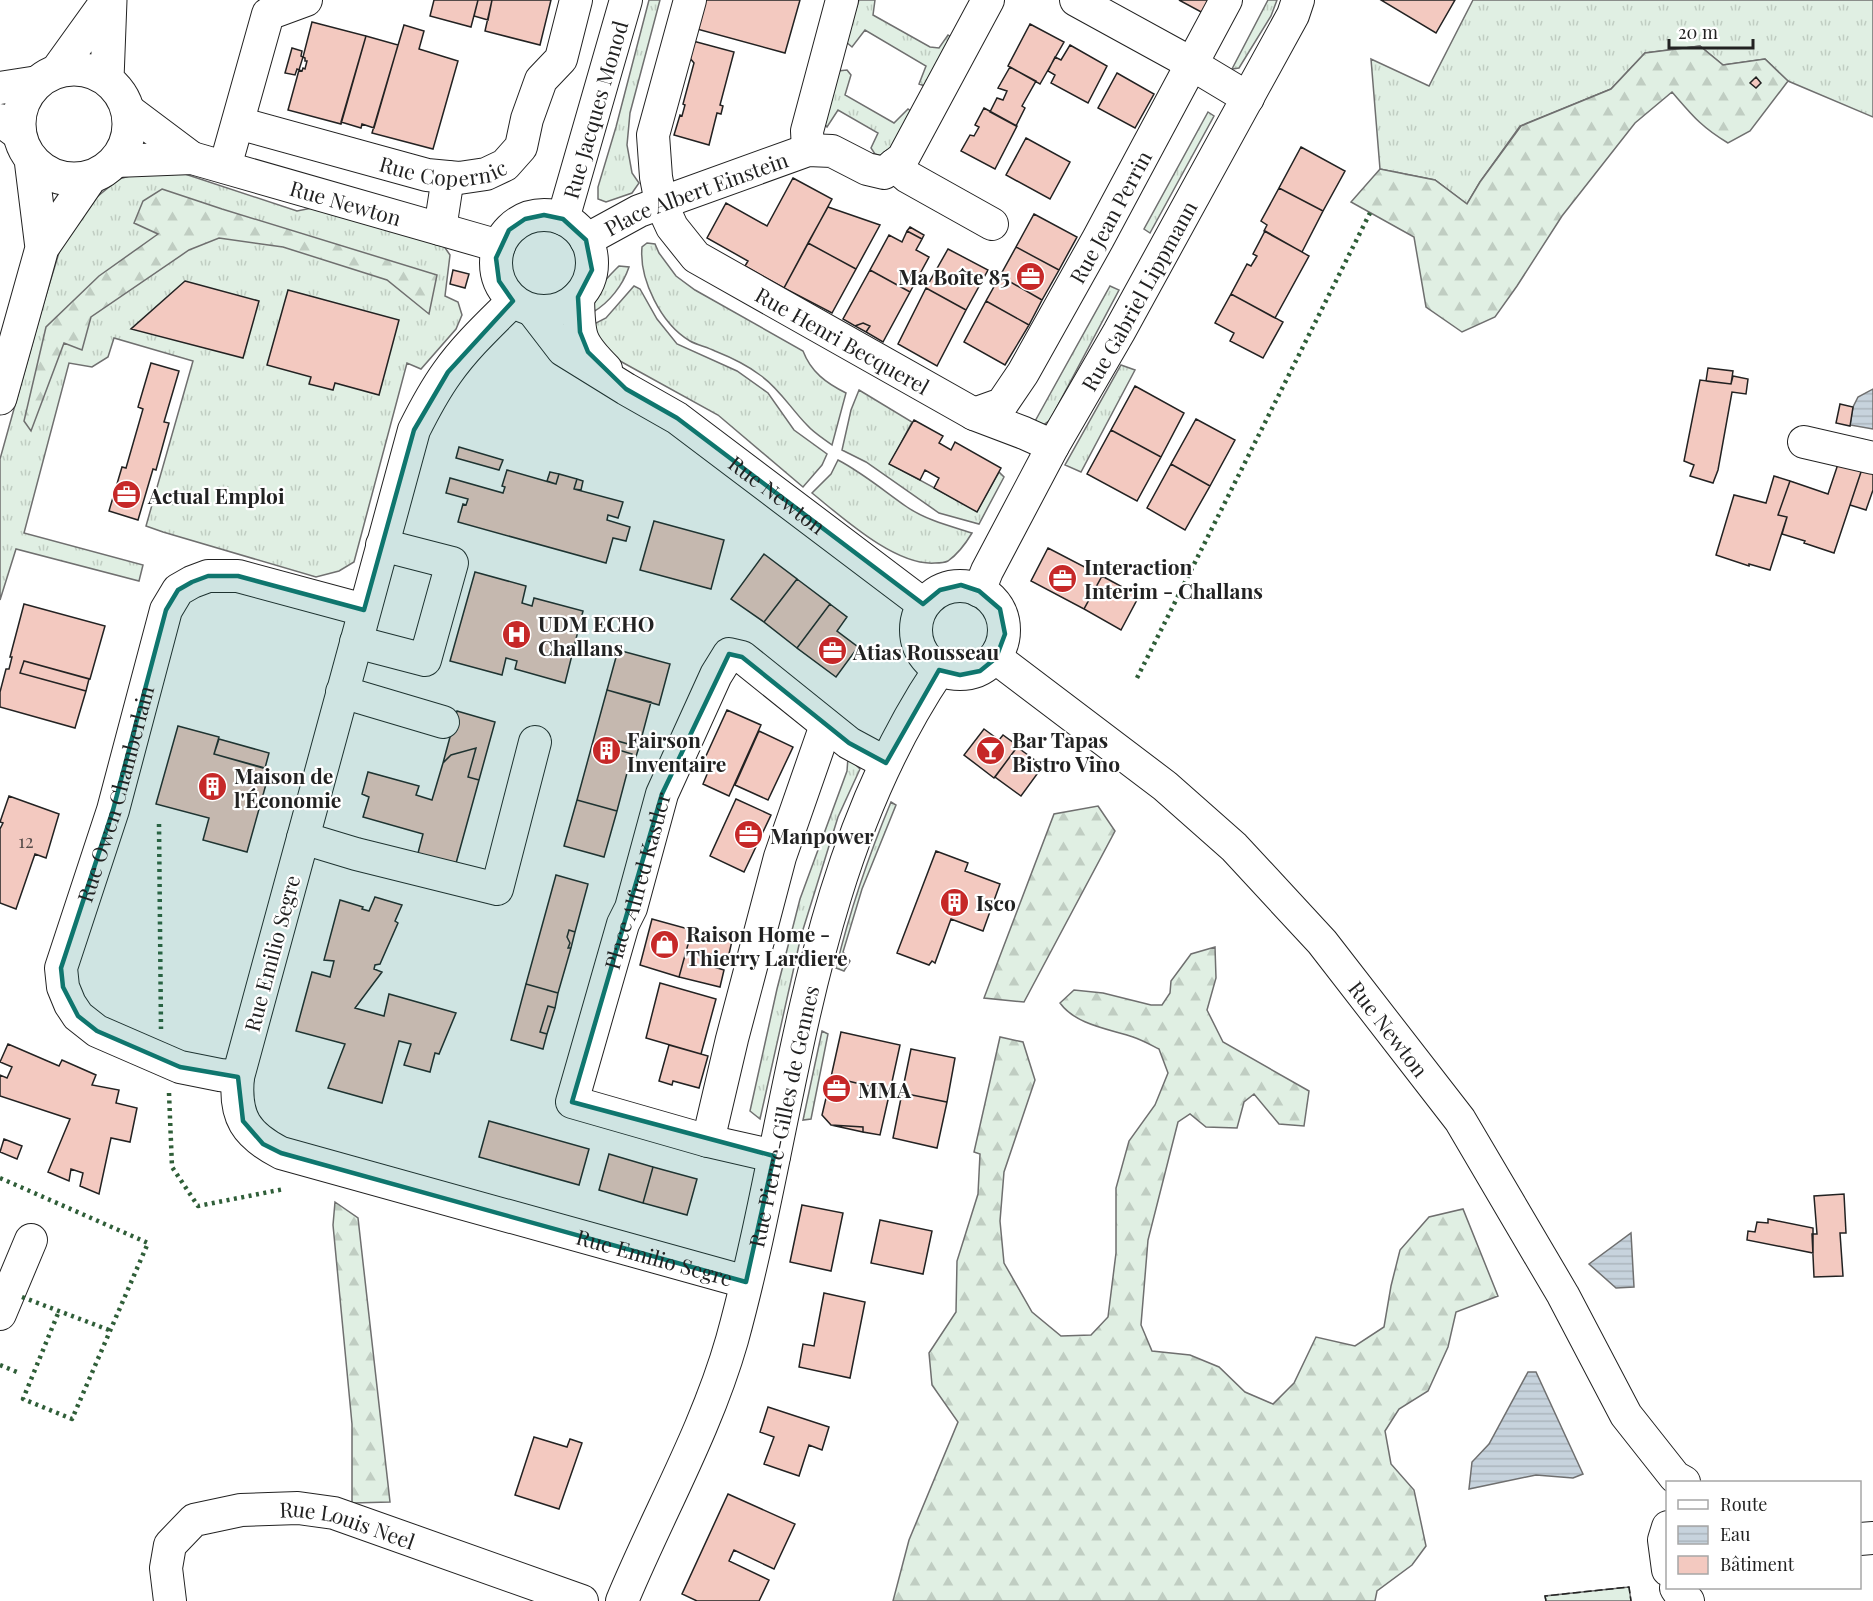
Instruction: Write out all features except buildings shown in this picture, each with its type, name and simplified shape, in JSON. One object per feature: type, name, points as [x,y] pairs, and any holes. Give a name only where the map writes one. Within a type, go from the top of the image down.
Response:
[{"type":"main road","points":[[42,248],[17,138],[20,116],[26,97],[47,77],[109,0]]},
{"type":"main road","points":[[107,79],[109,0]]},
{"type":"main road","points":[[0,398],[42,248],[103,169],[126,146],[129,128],[128,110],[120,93],[107,79],[91,71],[74,69],[47,77]]},
{"type":"main road","points":[[17,138],[48,173],[68,179],[103,169]]},
{"type":"street","points":[[225,167],[268,14],[306,0]]},
{"type":"street","name":"Rue Copernic","points":[[238,123],[427,175],[459,178],[486,174],[505,165],[521,147],[527,119],[541,80],[561,59],[576,0]]},
{"type":"street","name":"Rue Jacques Monod","points":[[563,219],[626,0]]},
{"type":"street","points":[[660,203],[653,135],[690,0]]},
{"type":"street","name":"Place Albert Einstein","points":[[808,150],[807,131],[843,0]]},
{"type":"street","points":[[988,0],[903,158],[894,165],[908,177],[992,224]]},
{"type":"street","points":[[1076,0],[1248,98]]},
{"type":"street","name":"Rue Jean Perrin","points":[[974,414],[1002,404],[1023,373],[1226,0]]},
{"type":"street","name":"Rue Gabriel Lippmann","points":[[979,591],[987,571],[1053,446],[1119,332],[1248,98],[1293,15],[1298,0]]},
{"type":"street","points":[[562,54],[608,65]]},
{"type":"street","points":[[0,88],[47,77]]},
{"type":"street","name":"Rue Newton","points":[[128,110],[192,158],[499,246]]},
{"type":"street","name":"Place Albert Einstein","points":[[586,240],[639,211],[808,150],[832,151],[867,169],[884,173],[894,165]]},
{"type":"street","name":"Rue Newton","points":[[103,169],[192,158]]},
{"type":"street","points":[[440,229],[448,177]]},
{"type":"street","name":"Rue Henri Becquerel","points":[[660,203],[672,227],[696,257],[974,414],[1053,446]]},
{"type":"street","points":[[544,215],[563,219],[576,227],[586,240],[591,254],[592,270],[587,285],[578,297],[565,307],[550,311],[523,306],[505,292],[499,282],[496,264],[499,246],[509,230],[525,219],[544,215]]},
{"type":"street","name":"Rue Newton","points":[[578,297],[580,332],[588,352],[626,389]]},
{"type":"street","name":"Rue Newton","points":[[523,306],[562,350],[677,418],[923,604]]},
{"type":"street","name":"Rue Emilio Segre","points":[[523,306],[482,331],[430,398],[414,430],[238,1077],[236,1094],[238,1107],[243,1121],[251,1132],[263,1144],[281,1153],[746,1281]]},
{"type":"street","points":[[1804,442],[1873,458]]},
{"type":"street","points":[[356,642],[426,660],[452,563],[382,545]]},
{"type":"street","name":"Rue Owen Chamberlain","points":[[238,1077],[220,1076],[180,1067],[97,1031],[78,1016],[70,1004],[63,987],[61,968],[113,810],[166,610],[178,590],[208,576],[238,576],[364,609]]},
{"type":"street","points":[[961,585],[979,591],[1000,609],[1005,634],[996,658],[980,671],[960,675],[939,670],[921,653],[915,628],[923,604],[940,590],[961,585]]},
{"type":"street","name":"Place Alfred Kastler","points":[[774,1156],[708,1141],[572,1102],[623,924],[631,908],[662,794],[722,664],[729,654],[742,657],[849,743],[886,763]]},
{"type":"street","name":"Rue Newton","points":[[996,658],[1165,786],[1234,847],[1323,942],[1460,1120],[1563,1295],[1626,1415],[1675,1477],[1682,1481]]},
{"type":"street","name":"Rue Pierre-Gilles de Gennes","points":[[622,1601],[694,1444],[715,1392],[731,1341],[811,984],[848,856],[886,763],[903,729],[939,670]]},
{"type":"street","points":[[342,692],[443,722]]},
{"type":"street","points":[[708,1141],[732,1039],[780,857],[826,725]]},
{"type":"street","points":[[303,838],[356,854],[497,889],[535,742]]},
{"type":"street","points":[[0,1314],[31,1240]]},
{"type":"street","name":"Rue Louis Neel","points":[[170,1601],[166,1568],[170,1545],[194,1521],[241,1510],[298,1508],[334,1513],[582,1601]]},
{"type":"street","points":[[1666,1534],[1664,1540],[1666,1555]]},
{"type":"street","points":[[1677,1589],[1688,1601]]},
{"type":"highlighted area","points":[[544,215],[563,219],[586,240],[592,270],[578,297],[580,332],[588,352],[626,389],[677,418],[923,604],[940,590],[961,585],[979,591],[1000,609],[1005,634],[996,658],[980,671],[960,675],[939,670],[886,763],[849,743],[742,657],[729,654],[662,794],[572,1102],[774,1156],[746,1282],[281,1153],[263,1144],[243,1121],[238,1077],[180,1067],[97,1031],[78,1016],[63,987],[61,968],[113,810],[166,610],[178,590],[208,576],[238,576],[364,610],[414,430],[448,372],[513,301],[499,281],[496,258],[509,230],[525,219]]},
{"type":"green space","points":[[649,0],[660,0],[630,113],[627,145],[632,173],[639,183],[632,193],[606,202],[598,199],[598,187]]},
{"type":"green space","points":[[859,0],[875,0],[873,15],[930,47],[939,48],[948,35],[954,39],[928,87],[919,84],[926,66],[865,30],[852,47],[845,41]]},
{"type":"green space","points":[[1268,0],[1277,0],[1271,16],[1239,68],[1232,69]]},
{"type":"green space","points":[[1473,0],[1873,0],[1873,117],[1788,81],[1765,59],[1723,65],[1700,46],[1645,53],[1611,89],[1520,126],[1467,204],[1435,180],[1380,169],[1371,59],[1429,86]]},
{"type":"green space","points":[[1700,46],[1723,65],[1765,59],[1788,81],[1750,131],[1728,143],[1704,126],[1672,92],[1635,123],[1562,216],[1495,317],[1462,332],[1426,307],[1414,237],[1351,202],[1380,169],[1435,180],[1467,204],[1480,182],[1521,126],[1611,89],[1645,53]]},
{"type":"green space","points":[[847,70],[851,75],[845,95],[894,123],[908,109],[912,112],[886,157],[875,154],[871,148],[878,133],[838,110],[827,127],[821,120],[838,71]]},
{"type":"green space","points":[[1208,112],[1214,116],[1150,233],[1144,229]]},
{"type":"green space","points":[[154,169],[185,174],[297,211],[322,206],[439,239],[450,255],[445,296],[458,302],[462,315],[456,329],[421,369],[407,363],[354,562],[339,571],[316,577],[146,526],[193,361],[114,338],[108,357],[92,367],[69,363],[24,533],[143,565],[139,581],[16,549],[0,600],[0,459],[61,246],[82,209],[119,179]]},
{"type":"green space","points":[[162,189],[437,275],[429,314],[387,280],[283,247],[219,238],[189,250],[91,317],[82,350],[64,343],[31,431],[24,421],[46,327],[99,276],[158,234],[134,223],[143,201]]},
{"type":"green space","points":[[647,243],[655,244],[676,276],[695,290],[803,351],[810,365],[820,376],[846,393],[832,445],[810,428],[773,386],[760,375],[732,359],[690,341],[670,324],[654,300],[644,273],[642,247]]},
{"type":"green space","points":[[619,266],[629,267],[623,280],[610,299],[593,312],[601,286]]},
{"type":"green space","points":[[634,286],[640,289],[657,319],[677,344],[737,371],[768,393],[794,430],[827,454],[822,465],[803,487],[718,415],[620,361],[602,348],[592,325],[606,318]]},
{"type":"green space","points":[[1110,286],[1119,290],[1050,420],[1042,426],[1034,423]]},
{"type":"green space","points":[[1121,365],[1135,370],[1081,472],[1065,465]]},
{"type":"green space","points":[[859,390],[912,422],[890,464],[977,511],[999,472],[1004,477],[979,524],[939,513],[866,462],[842,450],[851,410]]},
{"type":"green space","points":[[838,460],[865,476],[914,512],[972,533],[955,555],[943,563],[919,562],[886,548],[812,493],[831,474]]},
{"type":"green space","points":[[848,757],[860,769],[838,817],[801,936],[760,1119],[750,1111],[777,989],[800,899],[847,771]]},
{"type":"green space","points":[[891,802],[896,805],[862,889],[843,952],[850,961],[844,971],[836,968],[847,925],[867,863]]},
{"type":"green space","points":[[1098,806],[1115,831],[1024,1002],[984,998],[1054,814]]},
{"type":"green space","points":[[1215,947],[1216,978],[1207,1010],[1223,1042],[1309,1091],[1304,1126],[1279,1124],[1254,1094],[1244,1102],[1237,1128],[1206,1127],[1190,1114],[1178,1122],[1148,1240],[1141,1325],[1152,1351],[1190,1355],[1219,1367],[1245,1392],[1273,1404],[1294,1383],[1316,1337],[1355,1346],[1384,1327],[1400,1250],[1429,1217],[1463,1209],[1498,1296],[1456,1312],[1448,1347],[1428,1391],[1399,1409],[1385,1431],[1391,1464],[1414,1490],[1426,1546],[1412,1565],[1377,1591],[1375,1601],[893,1601],[909,1540],[958,1422],[932,1385],[929,1353],[956,1312],[957,1261],[978,1194],[980,1154],[974,1152],[1000,1037],[1023,1042],[1035,1080],[1004,1172],[1000,1221],[1004,1263],[1032,1312],[1061,1336],[1091,1335],[1108,1317],[1116,1253],[1116,1188],[1129,1141],[1155,1105],[1168,1073],[1159,1049],[1136,1038],[1084,1021],[1060,1003],[1074,990],[1103,993],[1151,1005],[1162,1005],[1170,993],[1171,981],[1191,954]]},
{"type":"green space","points":[[822,1031],[828,1034],[811,1119],[803,1120]]},
{"type":"green space","points":[[335,1202],[358,1218],[390,1502],[352,1503],[352,1424],[333,1225]]},
{"type":"green space","points":[[1629,1587],[1631,1601],[1546,1601],[1545,1596]]},
{"type":"water","points":[[1873,389],[1873,429],[1850,425],[1853,407],[1858,397]]},
{"type":"water","points":[[1631,1233],[1634,1287],[1616,1288],[1589,1264]]},
{"type":"water","points":[[1528,1372],[1536,1372],[1583,1474],[1573,1478],[1536,1475],[1469,1489],[1472,1462],[1489,1444]]},
{"type":"hedge","points":[[1137,678],[1370,213]]},
{"type":"hedge","points":[[159,824],[161,1029]]},
{"type":"hedge","points":[[169,1093],[172,1167],[198,1206],[284,1189]]},
{"type":"hedge","points":[[0,1178],[148,1243],[72,1419],[23,1399],[59,1311]]},
{"type":"hedge","points":[[22,1297],[109,1330]]},
{"type":"hedge","points":[[0,1365],[17,1372]]},
{"type":"fence","points":[[1546,1601],[1545,1596],[1629,1587],[1631,1601]]},
{"type":"place","name":"Ma Boîte 85","points":[[1031,276]]},
{"type":"place","name":"Actual Emploi","points":[[127,495]]},
{"type":"place","name":"Interaction Interim - Challans","points":[[1063,578]]},
{"type":"place","name":"UDM ECHO Challans","points":[[517,635]]},
{"type":"place","name":"Atias Rousseau","points":[[832,651]]},
{"type":"place","name":"Fairson Inventaire","points":[[606,751]]},
{"type":"place","name":"Bar Tapas Bistro Vino","points":[[991,751]]},
{"type":"place","name":"Maison de l'Économie","points":[[213,787]]},
{"type":"place","name":"Manpower","points":[[749,835]]},
{"type":"place","name":"Isco","points":[[955,902]]},
{"type":"place","name":"Raison Home - Thierry Lardiere","points":[[665,945]]},
{"type":"place","name":"MMA","points":[[837,1089]]}]
